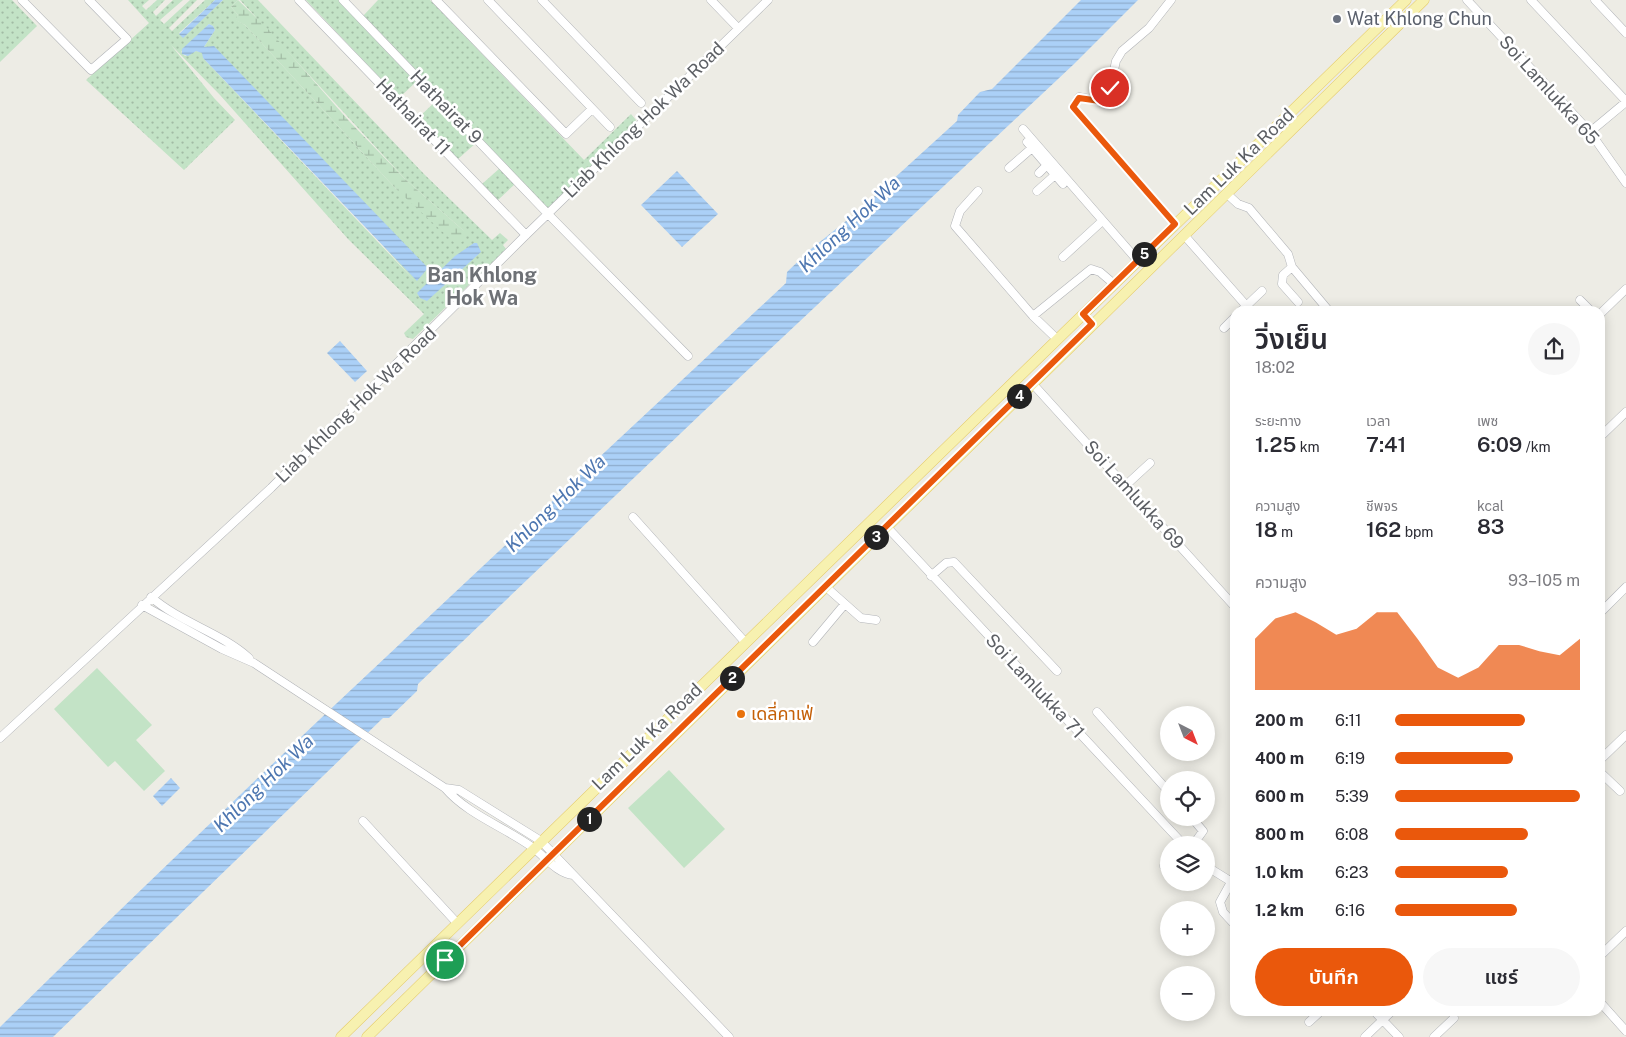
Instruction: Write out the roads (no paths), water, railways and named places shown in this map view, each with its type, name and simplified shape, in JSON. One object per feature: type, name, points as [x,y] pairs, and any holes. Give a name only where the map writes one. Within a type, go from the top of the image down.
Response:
[{"type":"main road","name":"Lam Luk Ka Road","points":[[341,1037],[537,844],[1406,0]]},
{"type":"main road","name":"Lam Luk Ka Road","points":[[367,1037],[1424,0]]},
{"type":"main road","points":[[1083,314],[1092,324]]},
{"type":"street","points":[[22,0],[91,70],[126,39],[89,0]]},
{"type":"street","name":"Hathairat 11","points":[[299,0],[526,235]]},
{"type":"street","name":"Hathairat 9","points":[[343,0],[548,214],[688,356]]},
{"type":"street","points":[[436,0],[566,134],[592,109]]},
{"type":"street","points":[[488,0],[610,127]]},
{"type":"street","points":[[542,0],[641,103]]},
{"type":"street","points":[[711,0],[738,28]]},
{"type":"street","name":"Liab Khlong Hok Wa Road","points":[[0,738],[271,488],[526,235],[768,0]]},
{"type":"street","points":[[1171,0],[1149,28],[1122,51],[1116,61],[1110,88],[1100,101],[1079,98],[1073,107],[1175,224]]},
{"type":"street","name":"Soi Lamlukka 65","points":[[1467,0],[1590,132],[1626,183]]},
{"type":"street","points":[[1531,0],[1626,101],[1590,132]]},
{"type":"street","points":[[1595,0],[1626,33]]},
{"type":"street","points":[[1023,129],[1136,262]]},
{"type":"street","points":[[1009,168],[1029,145],[1099,224],[1136,262]]},
{"type":"street","points":[[1039,173],[1047,165]]},
{"type":"street","points":[[1037,191],[1055,175]]},
{"type":"street","points":[[978,191],[960,211],[955,226],[1033,316],[1057,339]]},
{"type":"street","points":[[1226,193],[1238,204],[1248,208],[1288,254],[1292,266],[1325,306]]},
{"type":"street","points":[[1063,257],[1099,224]]},
{"type":"street","points":[[1184,235],[1243,306]]},
{"type":"street","points":[[1292,266],[1283,275],[1282,284],[1298,302]]},
{"type":"street","points":[[1033,316],[1092,269],[1100,272],[1114,284]]},
{"type":"street","points":[[1605,309],[1626,288]]},
{"type":"street","points":[[1249,306],[1262,291]]},
{"type":"street","points":[[1580,300],[1586,306]]},
{"type":"street","points":[[1224,328],[1230,322]]},
{"type":"street","name":"Soi Lamlukka 69","points":[[1032,383],[1230,602]]},
{"type":"street","points":[[1605,432],[1626,412]]},
{"type":"street","points":[[1125,486],[1150,463]]},
{"type":"street","points":[[633,517],[745,642]]},
{"type":"street","name":"Soi Lamlukka 71","points":[[886,527],[1176,836]]},
{"type":"street","points":[[932,576],[946,563],[954,562],[1057,671]]},
{"type":"street","points":[[826,587],[844,605],[861,618],[876,620]]},
{"type":"street","points":[[1605,608],[1626,588]]},
{"type":"street","points":[[151,597],[182,619],[234,645],[254,663],[445,788],[471,809],[499,826],[537,844]]},
{"type":"street","points":[[142,605],[222,649],[254,663]]},
{"type":"street","points":[[813,642],[844,605]]},
{"type":"street","points":[[1097,712],[1160,782]]},
{"type":"street","points":[[1605,756],[1624,740]]},
{"type":"street","points":[[1605,777],[1620,791]]},
{"type":"street","points":[[445,788],[459,790],[503,817],[550,856],[571,869],[573,875],[729,1037]]},
{"type":"street","points":[[471,809],[476,801]]},
{"type":"street","points":[[499,826],[503,817]]},
{"type":"street","points":[[363,821],[457,923]]},
{"type":"street","points":[[1199,826],[1203,831],[1199,836]]},
{"type":"street","points":[[1215,872],[1230,882]]},
{"type":"street","points":[[1230,886],[1220,902],[1223,912],[1230,920]]},
{"type":"street","points":[[1605,951],[1626,931]]},
{"type":"street","points":[[1605,1007],[1626,1030]]},
{"type":"street","points":[[1309,1022],[1316,1016]]},
{"type":"street","points":[[1378,1016],[1398,1037]]},
{"type":"street","points":[[1365,1037],[1386,1016]]},
{"type":"street","points":[[1434,1037],[1454,1018]]},
{"type":"water","points":[[215,0],[223,0],[183,38],[179,34]]},
{"type":"water","name":"Khlong Hok Wa","points":[[1081,0],[1138,0],[1074,64],[703,412],[418,684],[417,691],[389,718],[383,718],[53,1037],[0,1037],[0,1027],[97,932],[391,652],[786,283],[787,272],[811,249],[856,213],[957,121],[958,115],[980,92],[992,89]]},
{"type":"water","points":[[209,24],[215,30],[204,47],[214,46],[428,268],[417,281],[203,58],[202,53],[196,51],[188,56],[182,54],[182,49]]},
{"type":"water","points":[[677,171],[718,214],[682,247],[641,205]]},
{"type":"water","points":[[474,243],[477,243],[481,252],[427,301],[420,298],[417,293],[455,256]]},
{"type":"water","points":[[340,341],[367,371],[355,382],[327,353]]},
{"type":"water","points":[[171,778],[180,788],[162,806],[153,796]]},
{"type":"place","name":"Wat Khlong Chun","points":[[1337,19]]},
{"type":"place","name":"เดลี่คาเฟ่","points":[[741,714]]},
{"type":"district","name":"Ban Khlong Hok Wa","points":[[482,286]]}]
